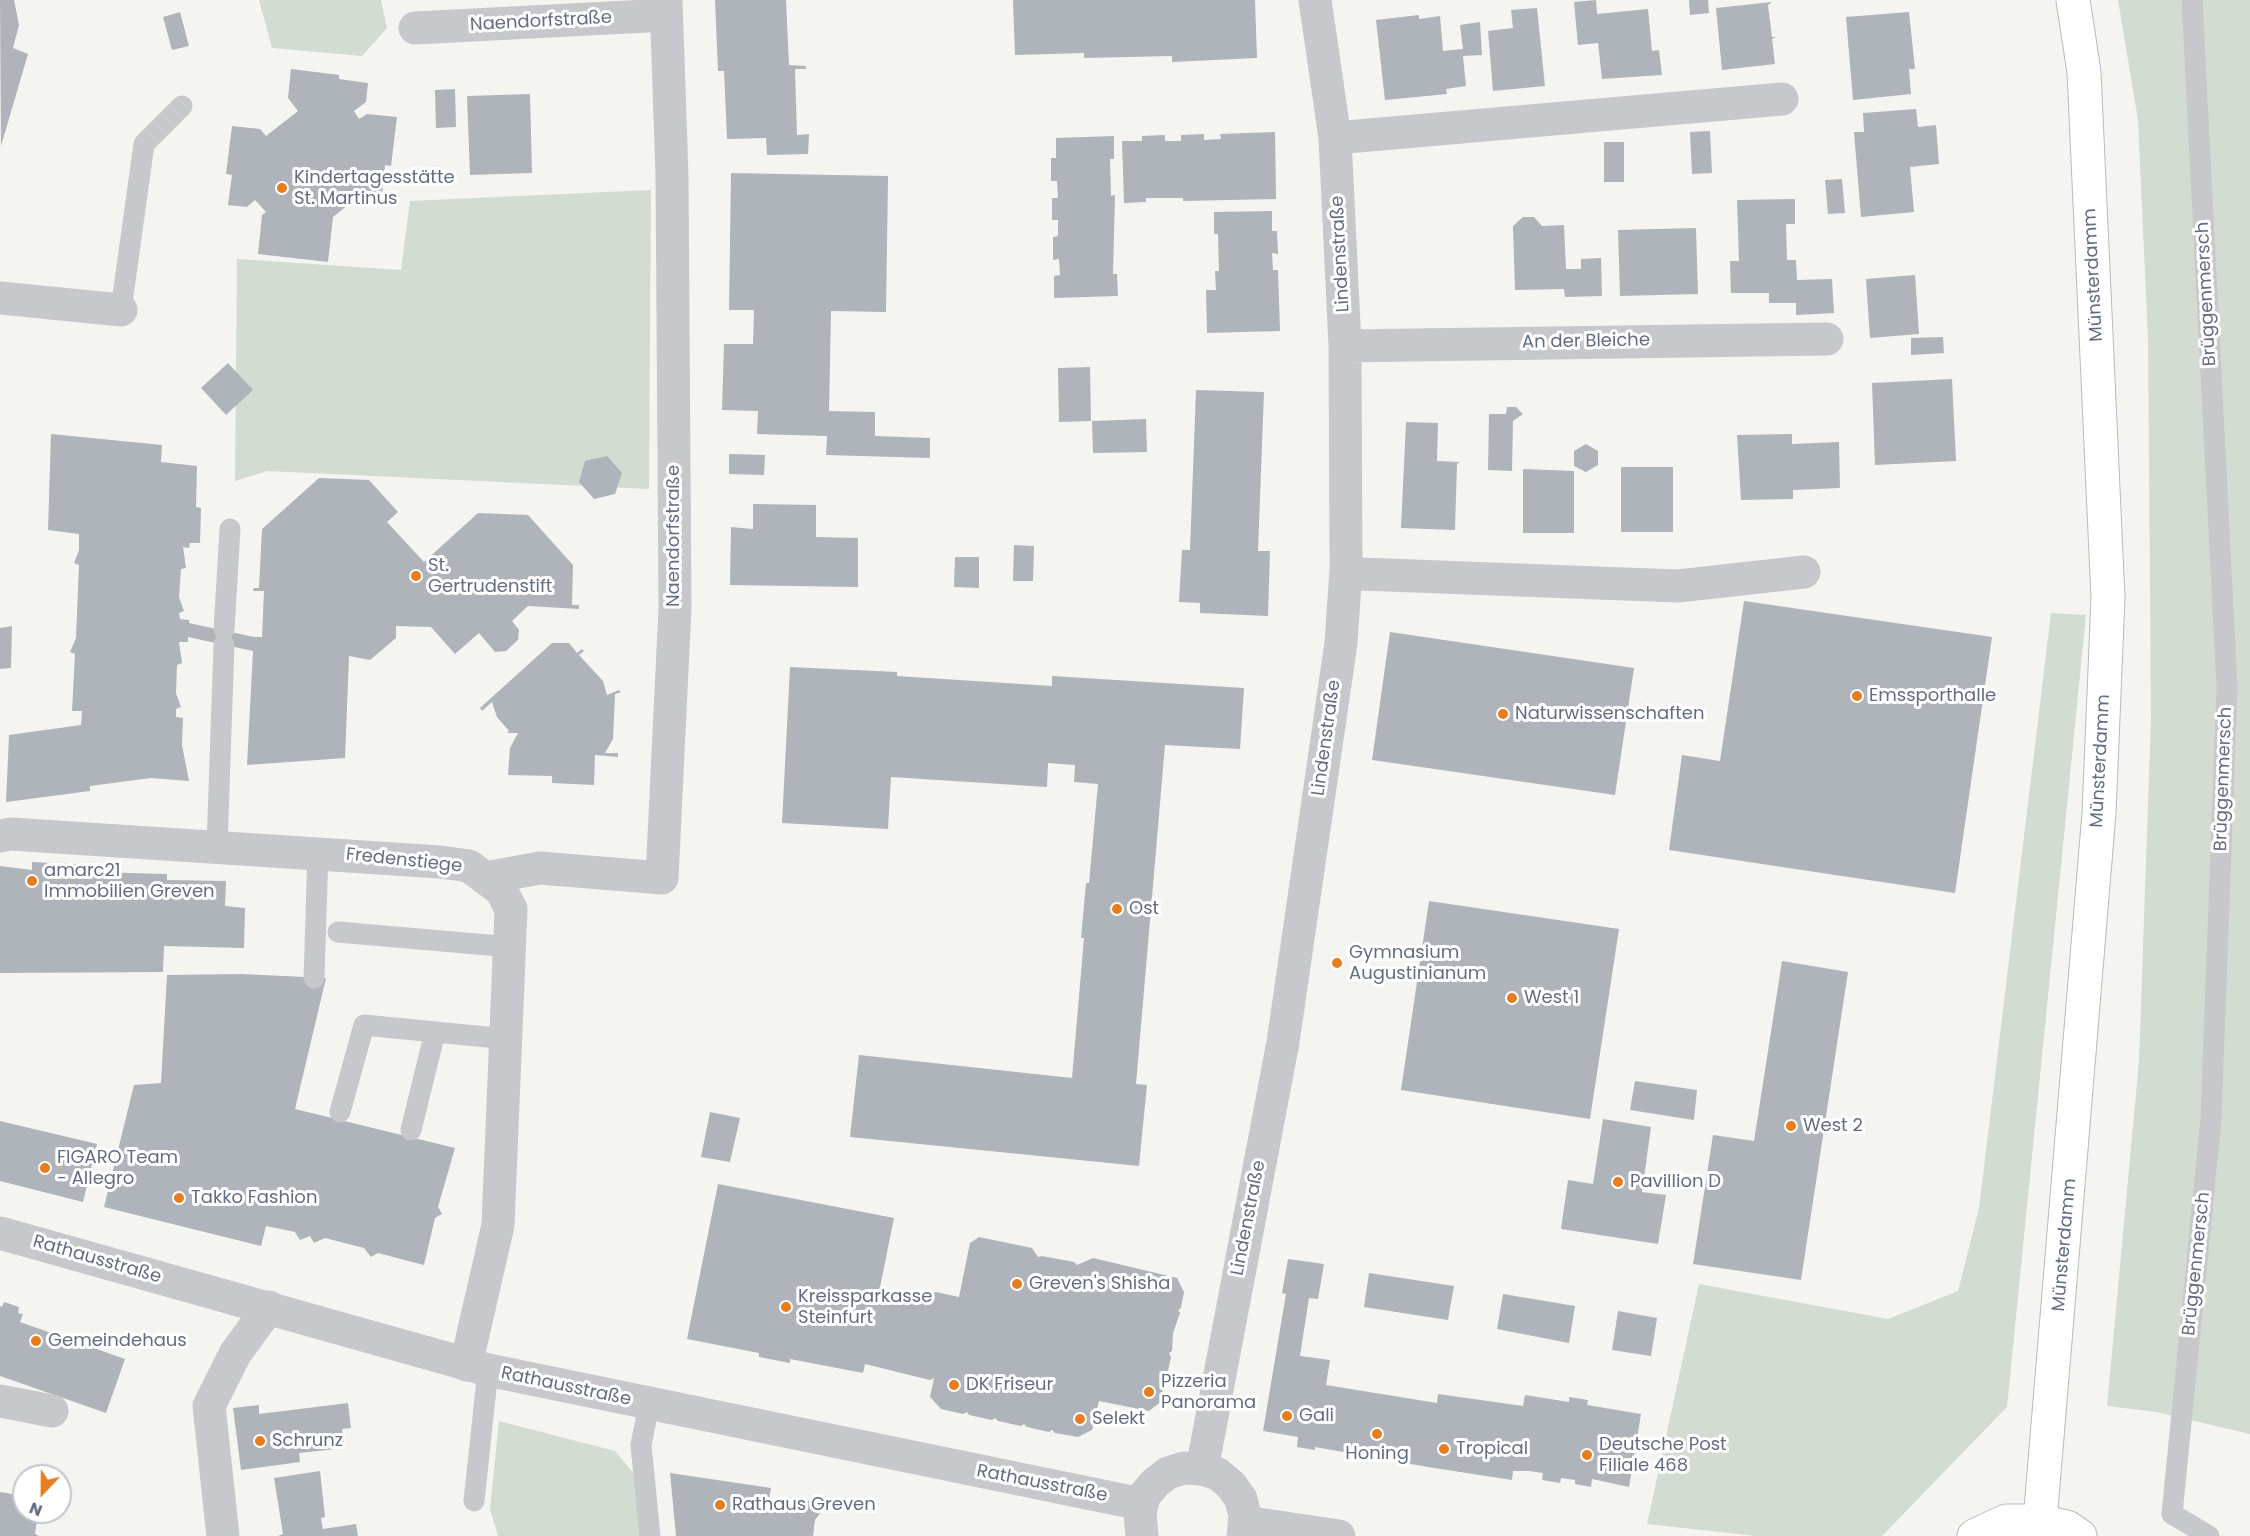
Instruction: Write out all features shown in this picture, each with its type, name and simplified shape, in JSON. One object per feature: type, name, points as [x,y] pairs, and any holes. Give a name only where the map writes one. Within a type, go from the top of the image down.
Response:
[{"type":"main road","name":"Münsterdamm","points":[[2040,1521],[2065,1243],[2099,813],[2108,598],[2084,72],[2073,0]]},
{"type":"main road","points":[[1974,1536],[2006,1521],[2040,1521],[2067,1527],[2080,1536]]},
{"type":"street","name":"Lindenstraße","points":[[1202,1469],[1283,1042],[1341,643],[1346,569],[1345,346],[1335,138],[1315,0]]},
{"type":"street","name":"Naendorfstraße","points":[[415,28],[666,7],[672,175],[675,608],[662,878],[540,868],[485,878]]},
{"type":"street","points":[[1335,138],[1782,99]]},
{"type":"street","points":[[0,298],[122,310]]},
{"type":"street","name":"An der Bleiche","points":[[1345,346],[1827,339]]},
{"type":"street","points":[[1346,569],[1361,574],[1678,586],[1804,572]]},
{"type":"street","name":"Fredenstiege","points":[[0,836],[11,834],[441,862],[469,866],[501,890],[511,909],[511,947],[498,1225],[477,1368]]},
{"type":"street","name":"Rathausstraße","points":[[0,1233],[269,1307],[477,1368],[1142,1504]]},
{"type":"street","points":[[223,1536],[209,1406],[235,1354],[269,1307]]},
{"type":"street","points":[[0,1401],[52,1411]]},
{"type":"street","points":[[1142,1536],[1142,1504],[1155,1483],[1168,1473],[1184,1468],[1202,1469],[1218,1474],[1231,1485],[1240,1499],[1244,1529],[1339,1536]]},
{"type":"lane","name":"Brüggenmersch","points":[[2192,0],[2227,687],[2211,1119],[2172,1514],[2209,1536]]},
{"type":"lane","points":[[122,310],[144,144],[183,106]]},
{"type":"lane","points":[[216,847],[230,529]]},
{"type":"lane","points":[[314,978],[318,853]]},
{"type":"lane","points":[[338,932],[511,947]]},
{"type":"lane","points":[[340,1112],[364,1025],[507,1039]]},
{"type":"lane","points":[[411,1130],[435,1032]]},
{"type":"lane","points":[[474,1501],[477,1368]]},
{"type":"lane","points":[[649,1405],[641,1445],[650,1536]]},
{"type":"shaded area","points":[[259,0],[381,0],[387,28],[362,56],[272,48]]},
{"type":"shaded area","points":[[2118,0],[2250,0],[2250,1434],[2156,1412],[2107,1406],[2139,1061],[2151,719],[2148,339],[2138,120]]},
{"type":"shaded area","points":[[651,190],[649,489],[267,471],[235,481],[237,259],[401,270],[410,201]]},
{"type":"shaded area","points":[[2051,613],[2086,615],[2007,1407],[1882,1536],[1756,1536],[1647,1524],[1699,1284],[1888,1319],[1958,1291],[1979,1208]]},
{"type":"shaded area","points":[[499,1421],[615,1451],[634,1474],[641,1536],[498,1536],[490,1509]]},
{"type":"building","points":[[0,0],[14,0],[19,25],[13,48],[28,54],[1,146]]},
{"type":"building","points":[[715,0],[786,0],[789,65],[806,66],[806,69],[795,69],[797,135],[809,134],[808,154],[767,155],[766,138],[727,139],[724,71],[718,71]]},
{"type":"building","points":[[1013,0],[1255,0],[1257,58],[1172,62],[1172,56],[1084,58],[1084,53],[1015,55]]},
{"type":"building","points":[[1596,0],[1597,14],[1648,9],[1652,51],[1659,50],[1662,75],[1602,79],[1598,43],[1578,45],[1574,2]]},
{"type":"building","points":[[1689,0],[1708,0],[1709,13],[1690,15]]},
{"type":"building","points":[[1772,2],[1768,5],[1772,37],[1776,37],[1772,39],[1775,64],[1722,70],[1716,8]]},
{"type":"building","points":[[1537,8],[1545,86],[1493,91],[1488,31],[1513,28],[1511,10]]},
{"type":"building","points":[[180,12],[189,46],[172,50],[163,17]]},
{"type":"building","points":[[1909,12],[1915,69],[1909,69],[1911,94],[1853,100],[1846,17]]},
{"type":"building","points":[[1419,15],[1419,19],[1440,16],[1443,51],[1463,49],[1460,25],[1480,22],[1482,55],[1463,56],[1466,86],[1446,89],[1447,94],[1385,100],[1376,20]]},
{"type":"building","points":[[291,69],[339,75],[339,79],[368,83],[366,102],[354,111],[359,119],[367,114],[397,117],[391,166],[385,165],[382,195],[363,193],[333,217],[328,262],[258,254],[262,215],[266,212],[255,200],[247,207],[228,205],[232,175],[226,174],[232,126],[260,129],[266,136],[298,111],[288,98]]},
{"type":"building","points":[[455,89],[456,127],[436,128],[435,90]]},
{"type":"building","points":[[530,94],[532,173],[470,175],[467,96]]},
{"type":"building","points":[[1916,109],[1918,127],[1936,125],[1939,164],[1910,167],[1914,212],[1861,217],[1854,132],[1864,132],[1863,113]]},
{"type":"building","points":[[1710,131],[1712,173],[1692,174],[1690,132]]},
{"type":"building","points":[[1275,132],[1276,199],[1183,201],[1183,198],[1146,198],[1146,202],[1124,203],[1122,141],[1142,141],[1142,136],[1165,135],[1165,141],[1181,141],[1181,135],[1204,134],[1204,140],[1221,139],[1220,134]]},
{"type":"building","points":[[1114,136],[1114,159],[1110,159],[1111,196],[1115,195],[1113,274],[1117,274],[1118,296],[1054,298],[1054,276],[1060,275],[1059,259],[1053,260],[1053,237],[1058,236],[1058,220],[1052,220],[1052,198],[1058,198],[1057,181],[1051,181],[1051,158],[1056,158],[1056,138]]},
{"type":"building","points":[[1604,142],[1624,142],[1624,182],[1604,182]]},
{"type":"building","points":[[731,173],[888,176],[886,312],[831,311],[829,411],[875,412],[875,436],[930,438],[930,458],[826,455],[827,436],[757,434],[758,411],[722,410],[724,344],[753,344],[754,310],[729,310]]},
{"type":"building","points":[[1842,179],[1845,213],[1828,214],[1825,180]]},
{"type":"building","points":[[1795,199],[1795,224],[1786,224],[1787,260],[1796,260],[1797,280],[1832,279],[1834,313],[1796,315],[1796,303],[1769,303],[1769,293],[1731,293],[1730,261],[1739,261],[1737,200]]},
{"type":"building","points":[[1272,211],[1272,231],[1277,231],[1278,254],[1272,253],[1273,270],[1278,270],[1280,331],[1207,333],[1206,290],[1216,290],[1215,271],[1219,271],[1218,234],[1214,234],[1214,212]]},
{"type":"building","points":[[1523,217],[1534,217],[1542,226],[1564,225],[1566,269],[1581,269],[1581,259],[1601,258],[1602,296],[1565,297],[1564,289],[1515,290],[1513,226]]},
{"type":"building","points":[[1696,228],[1698,294],[1620,296],[1618,230]]},
{"type":"building","points":[[1915,275],[1919,334],[1870,338],[1866,279]]},
{"type":"building","points":[[1943,337],[1944,353],[1911,355],[1911,338]]},
{"type":"building","points":[[228,363],[253,390],[226,415],[201,388]]},
{"type":"building","points":[[1090,367],[1091,421],[1059,422],[1058,368]]},
{"type":"building","points":[[1952,379],[1956,461],[1875,465],[1872,383]]},
{"type":"building","points":[[1196,390],[1264,392],[1258,551],[1270,551],[1268,616],[1200,613],[1200,603],[1179,602],[1182,550],[1190,550]]},
{"type":"building","points":[[1507,407],[1516,407],[1523,414],[1513,421],[1512,471],[1488,470],[1489,414],[1506,414]]},
{"type":"building","points":[[1146,419],[1147,452],[1093,453],[1092,421]]},
{"type":"building","points":[[1406,422],[1438,423],[1437,461],[1460,462],[1457,464],[1455,530],[1401,528]]},
{"type":"building","points":[[51,434],[162,445],[161,462],[197,466],[196,507],[201,508],[200,543],[190,543],[189,548],[183,547],[186,568],[181,569],[179,597],[184,611],[179,613],[180,619],[189,620],[189,623],[262,637],[264,591],[253,591],[254,588],[259,588],[262,529],[319,478],[369,480],[398,512],[387,522],[424,562],[478,513],[528,515],[573,565],[572,605],[579,605],[579,609],[528,606],[512,621],[519,630],[518,640],[506,651],[495,652],[479,633],[455,654],[431,627],[396,626],[396,638],[370,660],[349,656],[345,758],[247,765],[253,651],[188,637],[188,642],[179,642],[182,663],[177,665],[176,693],[181,707],[176,709],[176,717],[183,718],[182,745],[189,781],[151,778],[90,786],[90,791],[6,802],[9,735],[81,725],[82,711],[72,711],[75,654],[70,652],[76,638],[79,565],[74,563],[79,550],[79,534],[48,530]]},
{"type":"building","points":[[1792,434],[1792,444],[1839,442],[1840,488],[1793,490],[1793,499],[1741,500],[1737,435]]},
{"type":"building","points":[[1586,444],[1598,451],[1598,465],[1586,472],[1574,466],[1574,451]]},
{"type":"building","points":[[729,454],[765,455],[764,475],[729,474]]},
{"type":"building","points":[[607,456],[622,473],[615,494],[594,499],[579,482],[585,461]]},
{"type":"building","points":[[1621,467],[1673,467],[1673,532],[1621,532]]},
{"type":"building","points":[[1523,469],[1574,471],[1574,533],[1523,533]]},
{"type":"building","points":[[753,504],[816,505],[816,537],[858,538],[858,587],[730,585],[731,527],[753,529]]},
{"type":"building","points":[[1014,545],[1034,546],[1033,581],[1013,581]]},
{"type":"building","points":[[955,557],[979,557],[979,588],[954,587]]},
{"type":"building","name":"Emssporthalle","points":[[1744,601],[1992,637],[1955,893],[1669,850],[1682,755],[1720,761]]},
{"type":"building","points":[[12,626],[11,668],[0,669],[0,628]]},
{"type":"building","name":"Naturwissenschaften","points":[[1390,632],[1634,668],[1615,795],[1372,760]]},
{"type":"building","points":[[552,643],[569,643],[577,653],[582,649],[584,651],[579,655],[603,681],[607,695],[619,690],[621,692],[615,694],[613,739],[605,753],[618,753],[618,757],[595,755],[594,785],[552,783],[552,776],[508,775],[510,748],[518,733],[507,733],[509,731],[497,717],[492,702],[482,711],[480,708]]},
{"type":"building","name":"Ost","points":[[790,667],[897,672],[897,676],[1052,686],[1052,676],[1244,688],[1240,749],[1165,745],[1136,1084],[1147,1085],[1139,1166],[850,1137],[859,1055],[1072,1078],[1084,938],[1081,938],[1086,883],[1089,883],[1098,784],[1074,782],[1075,765],[1048,763],[1047,787],[891,777],[888,829],[782,823]]},
{"type":"building","points":[[32,862],[94,865],[93,872],[167,874],[167,880],[226,881],[225,906],[245,908],[244,948],[164,946],[163,972],[0,973],[0,866],[32,870]]},
{"type":"building","name":"West 1","points":[[1429,901],[1619,929],[1590,1119],[1401,1090]]},
{"type":"building","name":"West 2","points":[[1782,961],[1848,972],[1801,1280],[1693,1264],[1713,1135],[1754,1141]]},
{"type":"building","points":[[242,974],[326,978],[295,1109],[455,1148],[438,1207],[442,1214],[435,1218],[424,1265],[378,1253],[371,1257],[364,1248],[325,1238],[314,1243],[310,1236],[300,1240],[295,1232],[266,1226],[261,1246],[104,1207],[134,1085],[161,1083],[167,975]]},
{"type":"building","points":[[1635,1081],[1697,1090],[1694,1120],[1630,1110]]},
{"type":"building","points":[[710,1112],[740,1118],[730,1162],[701,1157]]},
{"type":"building","name":"Pavillion D","points":[[1603,1119],[1651,1127],[1642,1192],[1666,1195],[1658,1244],[1561,1229],[1568,1180],[1593,1184]]},
{"type":"building","points":[[0,1121],[97,1144],[83,1202],[0,1181]]},
{"type":"building","points":[[718,1184],[894,1218],[879,1292],[929,1301],[930,1294],[936,1292],[959,1297],[970,1243],[979,1237],[1032,1248],[1038,1257],[1074,1262],[1077,1265],[1093,1258],[1177,1278],[1184,1292],[1173,1333],[1166,1380],[1163,1381],[1162,1401],[1149,1411],[1099,1401],[1092,1430],[1078,1437],[1055,1433],[1052,1430],[1049,1432],[1027,1427],[1024,1424],[1021,1426],[998,1421],[995,1418],[992,1420],[969,1415],[967,1412],[963,1414],[941,1409],[930,1397],[934,1378],[930,1380],[865,1364],[863,1373],[790,1359],[790,1363],[759,1357],[759,1353],[687,1339]]},
{"type":"building","points":[[1288,1259],[1324,1264],[1318,1299],[1309,1298],[1300,1356],[1330,1360],[1326,1385],[1437,1403],[1438,1394],[1523,1406],[1525,1395],[1569,1402],[1569,1397],[1588,1400],[1587,1405],[1641,1414],[1629,1487],[1592,1479],[1591,1487],[1575,1484],[1575,1480],[1561,1478],[1560,1483],[1542,1480],[1543,1473],[1529,1471],[1513,1471],[1512,1480],[1315,1447],[1315,1450],[1297,1447],[1298,1437],[1263,1431],[1286,1294],[1282,1293]]},
{"type":"building","points":[[1369,1273],[1454,1286],[1448,1320],[1364,1307]]},
{"type":"building","points":[[1503,1294],[1575,1306],[1569,1343],[1497,1329]]},
{"type":"building","name":"Gemeindehaus","points":[[4,1302],[19,1307],[18,1313],[23,1314],[20,1322],[125,1359],[106,1413],[0,1376],[0,1306],[2,1307]]},
{"type":"building","points":[[1618,1311],[1657,1318],[1651,1356],[1612,1350]]},
{"type":"building","points":[[348,1403],[351,1428],[342,1429],[345,1448],[299,1453],[300,1462],[241,1470],[233,1408],[259,1405],[259,1414]]},
{"type":"building","points":[[320,1471],[325,1517],[321,1518],[323,1529],[356,1524],[358,1536],[278,1536],[283,1534],[274,1478]]},
{"type":"building","name":"Rathaus Greven","points":[[670,1473],[771,1488],[768,1506],[779,1508],[787,1497],[827,1504],[815,1520],[813,1536],[676,1536]]},
{"type":"building","points":[[0,1492],[12,1494],[12,1524],[36,1524],[35,1534],[39,1536],[0,1536]]},
{"type":"place","name":"Kindertagesstätte St. Martinus","points":[[282,188]]},
{"type":"place","name":"St. Gertrudenstift","points":[[416,576]]},
{"type":"place","name":"Emssporthalle","points":[[1857,696]]},
{"type":"place","name":"Naturwissenschaften","points":[[1503,714]]},
{"type":"place","name":"amarc21 Immobilien Greven","points":[[32,881]]},
{"type":"place","name":"Ost","points":[[1117,909]]},
{"type":"place","name":"Gymnasium Augustinianum","points":[[1337,963]]},
{"type":"place","name":"West 1","points":[[1512,998]]},
{"type":"place","name":"West 2","points":[[1791,1126]]},
{"type":"place","name":"FIGARO Team - Allegro","points":[[45,1168]]},
{"type":"place","name":"Pavillion D","points":[[1618,1182]]},
{"type":"place","name":"Takko Fashion","points":[[179,1198]]},
{"type":"place","name":"Greven's Shisha","points":[[1017,1284]]},
{"type":"place","name":"Kreissparkasse Steinfurt","points":[[786,1307]]},
{"type":"place","name":"Gemeindehaus","points":[[36,1341]]},
{"type":"place","name":"DK Friseur","points":[[954,1385]]},
{"type":"place","name":"Pizzeria Panorama","points":[[1149,1392]]},
{"type":"place","name":"Gali","points":[[1287,1416]]},
{"type":"place","name":"Selekt","points":[[1080,1419]]},
{"type":"place","name":"Honing","points":[[1377,1434]]},
{"type":"place","name":"Schrunz","points":[[260,1441]]},
{"type":"place","name":"Tropical","points":[[1444,1449]]},
{"type":"place","name":"Deutsche Post Filiale 468","points":[[1587,1455]]},
{"type":"place","name":"Rathaus Greven","points":[[720,1505]]}]
